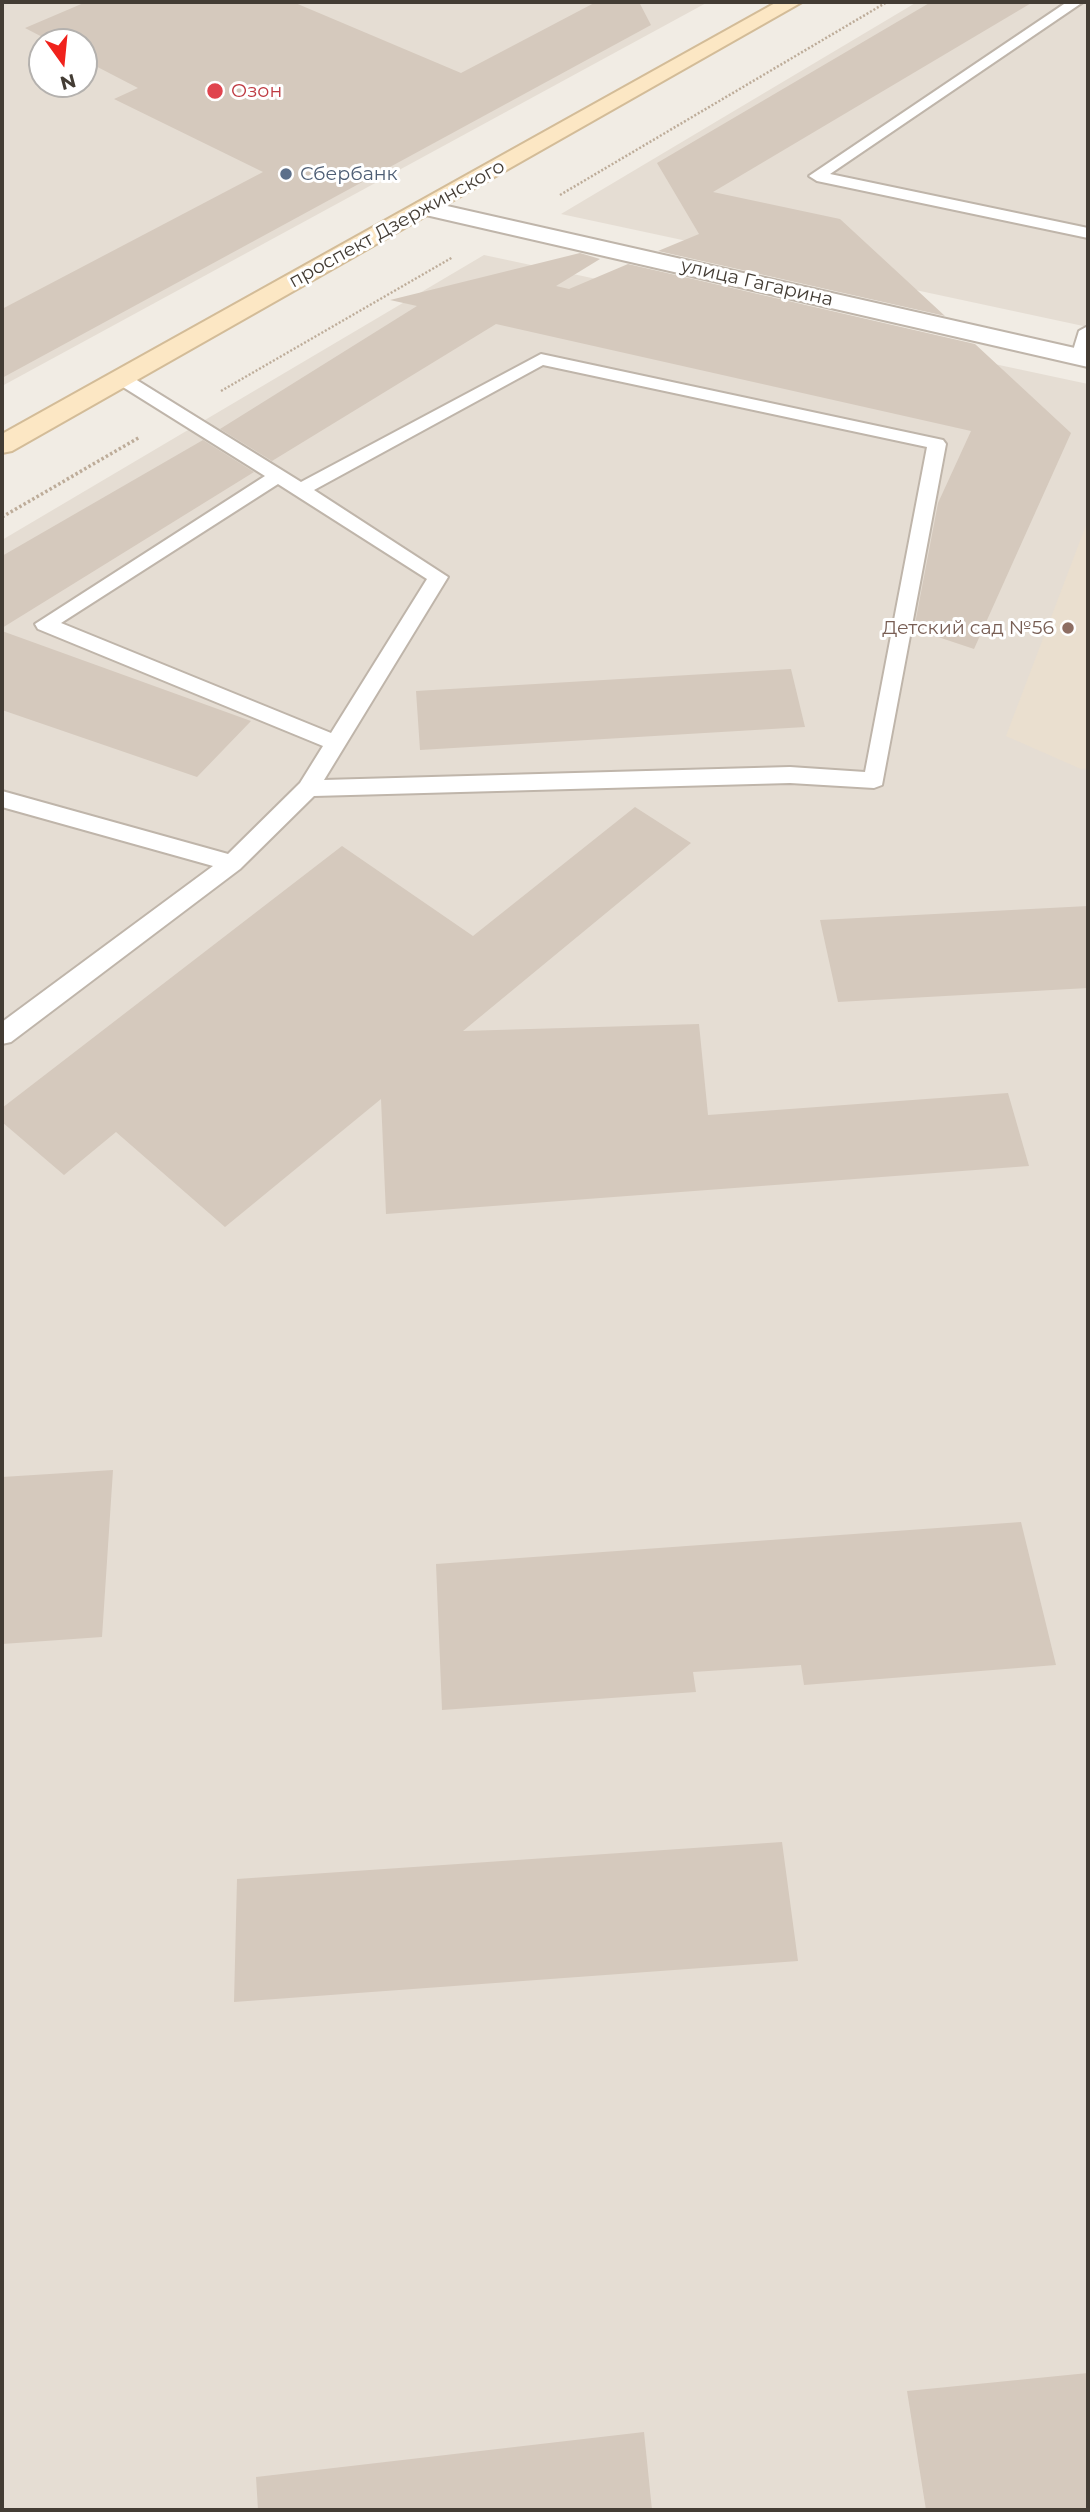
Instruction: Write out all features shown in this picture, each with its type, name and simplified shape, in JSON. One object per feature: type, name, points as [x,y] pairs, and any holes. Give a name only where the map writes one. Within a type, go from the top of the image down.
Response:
[{"type":"main road","name":"проспект Дзержинского","points":[[2,445],[792,2]]},
{"type":"street","name":"улица Гагарина","points":[[425,208],[1084,358]]},
{"type":"lane","points":[[1076,2],[817,176],[1088,233]]},
{"type":"lane","points":[[1084,358],[1088,331]]},
{"type":"lane","points":[[300,490],[541,359],[937,444],[874,780],[790,775],[308,788]]},
{"type":"lane","points":[[2,1035],[232,863],[308,788],[438,577],[121,378]]},
{"type":"lane","points":[[278,476],[46,624],[336,743]]},
{"type":"lane","points":[[2,799],[232,863]]},
{"type":"path","points":[[2,517],[507,226],[887,2]]},
{"type":"shaded area","points":[[2,2],[708,2],[2,386]]},
{"type":"shaded area","points":[[917,2],[1088,2],[1088,327],[561,214]]},
{"type":"shaded area","points":[[484,255],[1088,384],[1088,2510],[2,2510],[2,540]]},
{"type":"shaded area","name":"Детский сад №56","points":[[1088,520],[1088,768],[1081,769],[1006,736]]},
{"type":"building","points":[[86,2],[293,2],[461,73],[596,2],[639,2],[651,25],[2,378],[2,309],[263,172],[114,99],[138,88],[98,67],[98,28],[25,28]]},
{"type":"building","points":[[931,2],[1033,2],[713,192],[840,219],[945,316],[658,251],[699,234],[657,163]]},
{"type":"building","points":[[580,253],[600,259],[556,286],[569,289],[628,264],[975,344],[1071,433],[974,649],[914,629],[938,503],[971,431],[496,324],[272,461],[220,429],[417,306],[390,300]]},
{"type":"building","points":[[203,440],[254,472],[2,628],[2,556]]},
{"type":"building","points":[[2,631],[251,721],[197,777],[2,710]]},
{"type":"building","points":[[791,669],[805,727],[420,750],[416,691]]},
{"type":"building","points":[[635,807],[691,843],[463,1031],[699,1024],[708,1115],[1008,1093],[1029,1166],[386,1214],[381,1099],[225,1227],[116,1132],[64,1175],[2,1122],[2,1108],[342,846],[473,936]]},
{"type":"building","points":[[1088,906],[1088,988],[838,1002],[820,920]]},
{"type":"building","points":[[113,1470],[102,1637],[2,1644],[2,1477]]},
{"type":"building","points":[[1021,1522],[1056,1665],[804,1685],[801,1665],[693,1672],[696,1692],[442,1710],[436,1564]]},
{"type":"building","points":[[782,1842],[798,1961],[234,2002],[237,1879]]},
{"type":"building","points":[[1088,2373],[1088,2510],[926,2510],[907,2391]]},
{"type":"building","points":[[644,2432],[652,2510],[258,2510],[256,2477]]},
{"type":"place","name":"Озон","points":[[215,91]]},
{"type":"place","name":"Сбербанк","points":[[286,174]]},
{"type":"place","name":"Детский сад №56","points":[[1068,628]]}]
